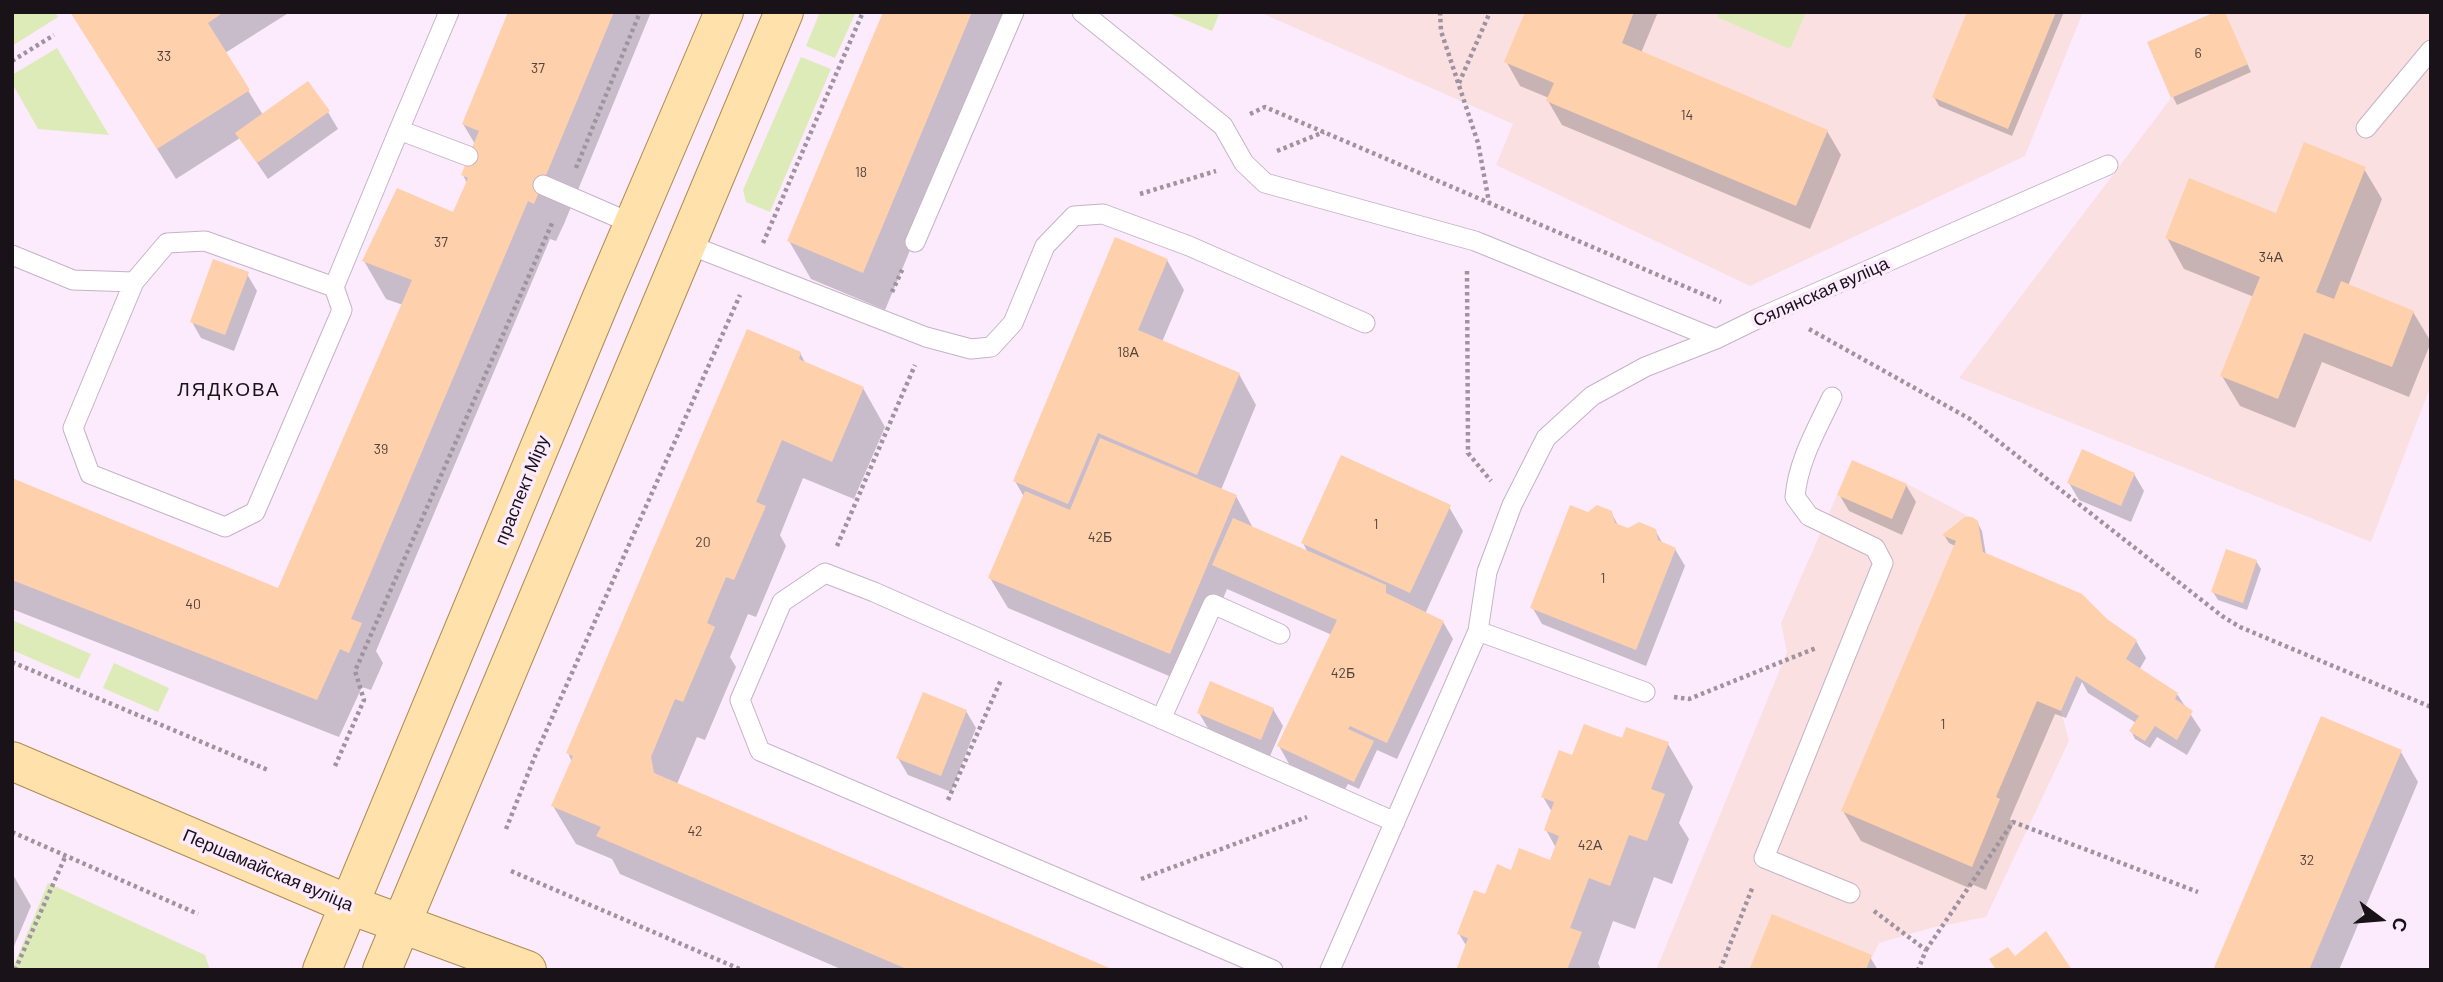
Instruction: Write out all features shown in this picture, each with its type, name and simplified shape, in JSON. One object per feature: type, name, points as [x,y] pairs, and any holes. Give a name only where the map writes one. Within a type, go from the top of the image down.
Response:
[{"type":"main road","name":"праспект Міру","points":[[322,970],[724,12]]},
{"type":"main road","points":[[382,970],[784,12]]},
{"type":"main road","name":"Першамайская вуліца","points":[[12,761],[350,905],[527,970]]},
{"type":"lane","points":[[334,287],[205,241],[167,243],[134,282],[73,428],[90,474],[225,527],[255,512],[342,310],[334,287],[449,12]]},
{"type":"lane","points":[[915,242],[1014,12]]},
{"type":"lane","points":[[1082,12],[1223,126],[1244,163],[1265,183],[1475,241],[1716,339]]},
{"type":"lane","points":[[2366,128],[2431,50]]},
{"type":"lane","points":[[399,130],[468,156]]},
{"type":"lane","name":"Сялянская вуліца","points":[[1330,970],[1478,631],[1487,572],[1512,505],[1546,439],[1592,396],[1645,367],[1716,339],[2108,165]]},
{"type":"lane","points":[[542,185],[633,224]]},
{"type":"lane","points":[[687,244],[880,320],[926,337],[971,349],[991,346],[1013,323],[1045,246],[1073,216],[1103,214],[1189,246],[1365,323]]},
{"type":"lane","points":[[12,255],[73,280],[134,282]]},
{"type":"lane","points":[[1832,397],[1803,460],[1796,480],[1795,498],[1809,516],[1875,548],[1883,563],[1764,858],[1850,893]]},
{"type":"lane","points":[[1273,970],[760,751],[740,700],[782,602],[825,573],[1395,822]]},
{"type":"lane","points":[[1161,719],[1213,604],[1280,634]]},
{"type":"lane","points":[[1478,631],[1645,692]]},
{"type":"path","points":[[335,766],[364,700],[355,671],[565,194],[640,12]]},
{"type":"path","points":[[506,829],[535,756],[863,12]]},
{"type":"path","points":[[1440,12],[1441,31],[1478,143],[1489,202]]},
{"type":"path","points":[[1458,84],[1490,12]]},
{"type":"path","points":[[12,61],[54,35]]},
{"type":"path","points":[[1086,215],[1098,203],[1244,163],[1325,132]]},
{"type":"path","points":[[880,320],[915,242]]},
{"type":"path","points":[[1467,270],[1468,453],[1512,505]]},
{"type":"path","points":[[825,573],[926,337]]},
{"type":"path","points":[[1645,692],[1689,699],[1856,632]]},
{"type":"path","points":[[937,826],[1013,653]]},
{"type":"path","points":[[12,662],[268,769]]},
{"type":"path","points":[[1097,895],[1105,876],[1124,886],[1290,824],[1346,800]]},
{"type":"path","points":[[1918,970],[1926,950],[2013,822],[2199,892]]},
{"type":"path","points":[[12,832],[198,914]]},
{"type":"path","points":[[15,970],[66,855]]},
{"type":"path","points":[[1720,970],[1764,858]]},
{"type":"path","points":[[511,871],[742,970]]},
{"type":"path","points":[[1850,893],[1926,950]]},
{"type":"shaded area","points":[[1259,12],[2083,12],[2025,156],[1750,286],[1496,165],[1513,124]]},
{"type":"shaded area","points":[[2225,12],[2431,12],[2431,385],[2371,542],[1959,378],[2171,98],[2248,64]]},
{"type":"shaded area","points":[[1907,484],[1978,521],[1984,552],[2082,594],[2037,700],[2061,711],[2069,741],[1986,917],[1931,928],[1879,943],[1866,970],[1656,970],[1787,652],[1781,623],[1837,495],[1892,518]]},
{"type":"green space","points":[[12,12],[55,12],[58,17],[12,46]]},
{"type":"green space","points":[[820,12],[856,12],[835,58],[806,46]]},
{"type":"green space","points":[[1166,12],[1220,12],[1212,31]]},
{"type":"green space","points":[[1719,12],[1806,12],[1790,49],[1717,17]]},
{"type":"green space","points":[[57,48],[109,135],[38,129],[12,83],[12,75]]},
{"type":"green space","points":[[801,57],[831,69],[770,212],[746,202],[743,190]]},
{"type":"green space","points":[[12,620],[91,654],[79,679],[12,650]]},
{"type":"green space","points":[[114,663],[169,688],[158,712],[103,688]]},
{"type":"green space","points":[[48,883],[205,955],[210,970],[12,970]]},
{"type":"building","points":[[70,12],[224,12],[208,23],[250,90],[157,149]]},
{"type":"building","points":[[508,12],[614,12],[534,204],[528,201],[351,619],[362,623],[349,653],[340,649],[317,700],[12,580],[12,478],[278,588],[412,280],[362,261],[397,188],[453,212],[468,178],[461,175],[479,131],[462,124]]},
{"type":"building","points":[[883,12],[972,12],[863,273],[787,241]]},
{"type":"building","points":[[1525,12],[1634,12],[1622,43],[1828,130],[1796,206],[1546,101],[1554,83],[1504,62]]},
{"type":"building","points":[[1967,12],[2056,12],[2008,129],[1932,97]]},
{"type":"building","points":[[2215,12],[2225,12],[2248,64],[2171,98],[2147,42]]},
{"type":"building","points":[[308,81],[330,111],[257,163],[235,133]]},
{"type":"building","points":[[2304,142],[2366,167],[2316,292],[2334,299],[2341,281],[2414,311],[2392,367],[2304,333],[2278,399],[2220,376],[2260,277],[2165,238],[2189,178],[2276,213]]},
{"type":"building","points":[[1115,237],[1168,259],[1138,330],[1240,373],[1197,475],[1098,433],[1068,504],[1013,481]]},
{"type":"building","points":[[213,259],[249,272],[225,335],[190,322]]},
{"type":"building","points":[[747,329],[801,352],[799,359],[864,387],[832,462],[782,440],[756,502],[766,506],[734,580],[726,577],[707,623],[715,627],[683,702],[675,699],[651,757],[654,773],[1114,970],[909,970],[596,836],[601,827],[551,806],[573,756],[566,753]]},
{"type":"building","points":[[1100,438],[1237,495],[1170,654],[988,578],[1025,491],[1070,510]]},
{"type":"building","points":[[2082,449],[2135,473],[2121,506],[2067,483]]},
{"type":"building","points":[[1341,455],[1451,505],[1410,593],[1301,543]]},
{"type":"building","points":[[1852,460],[1907,484],[1892,519],[1837,495]]},
{"type":"building","points":[[1570,505],[1588,512],[1597,505],[1612,511],[1615,523],[1628,528],[1639,522],[1656,529],[1658,540],[1676,548],[1636,650],[1530,608]]},
{"type":"building","points":[[1965,517],[1978,521],[1983,552],[2082,594],[2107,619],[2137,640],[2126,659],[2178,693],[2175,699],[2193,711],[2177,740],[2155,726],[2145,741],[2129,731],[2139,716],[2076,676],[2061,711],[2037,701],[1996,797],[2000,799],[1972,867],[1841,811],[1956,541],[1942,535]]},
{"type":"building","points":[[1233,518],[1386,585],[1386,593],[1444,621],[1387,743],[1350,726],[1348,729],[1374,741],[1354,782],[1277,746],[1337,620],[1212,565]]},
{"type":"building","points":[[2226,549],[2257,560],[2243,603],[2211,592]]},
{"type":"building","points":[[1210,681],[1274,708],[1261,740],[1197,713]]},
{"type":"building","points":[[923,692],[967,710],[941,776],[896,758]]},
{"type":"building","points":[[2321,716],[2402,750],[2309,970],[2213,970]]},
{"type":"building","points":[[1584,724],[1622,738],[1626,727],[1669,742],[1651,789],[1665,794],[1647,841],[1629,835],[1610,886],[1589,878],[1570,928],[1582,932],[1567,970],[1457,968],[1468,938],[1457,934],[1474,890],[1485,894],[1497,864],[1511,870],[1519,848],[1550,860],[1559,836],[1544,830],[1554,802],[1541,797],[1559,750],[1572,755]]},
{"type":"building","points":[[1772,914],[1872,955],[1866,970],[1749,970]]},
{"type":"building","points":[[2046,931],[2072,970],[1996,970],[1989,959],[2008,947],[2015,956]]},
{"type":"district","name":"ЛЯДКОВА","points":[[229,390]]}]
